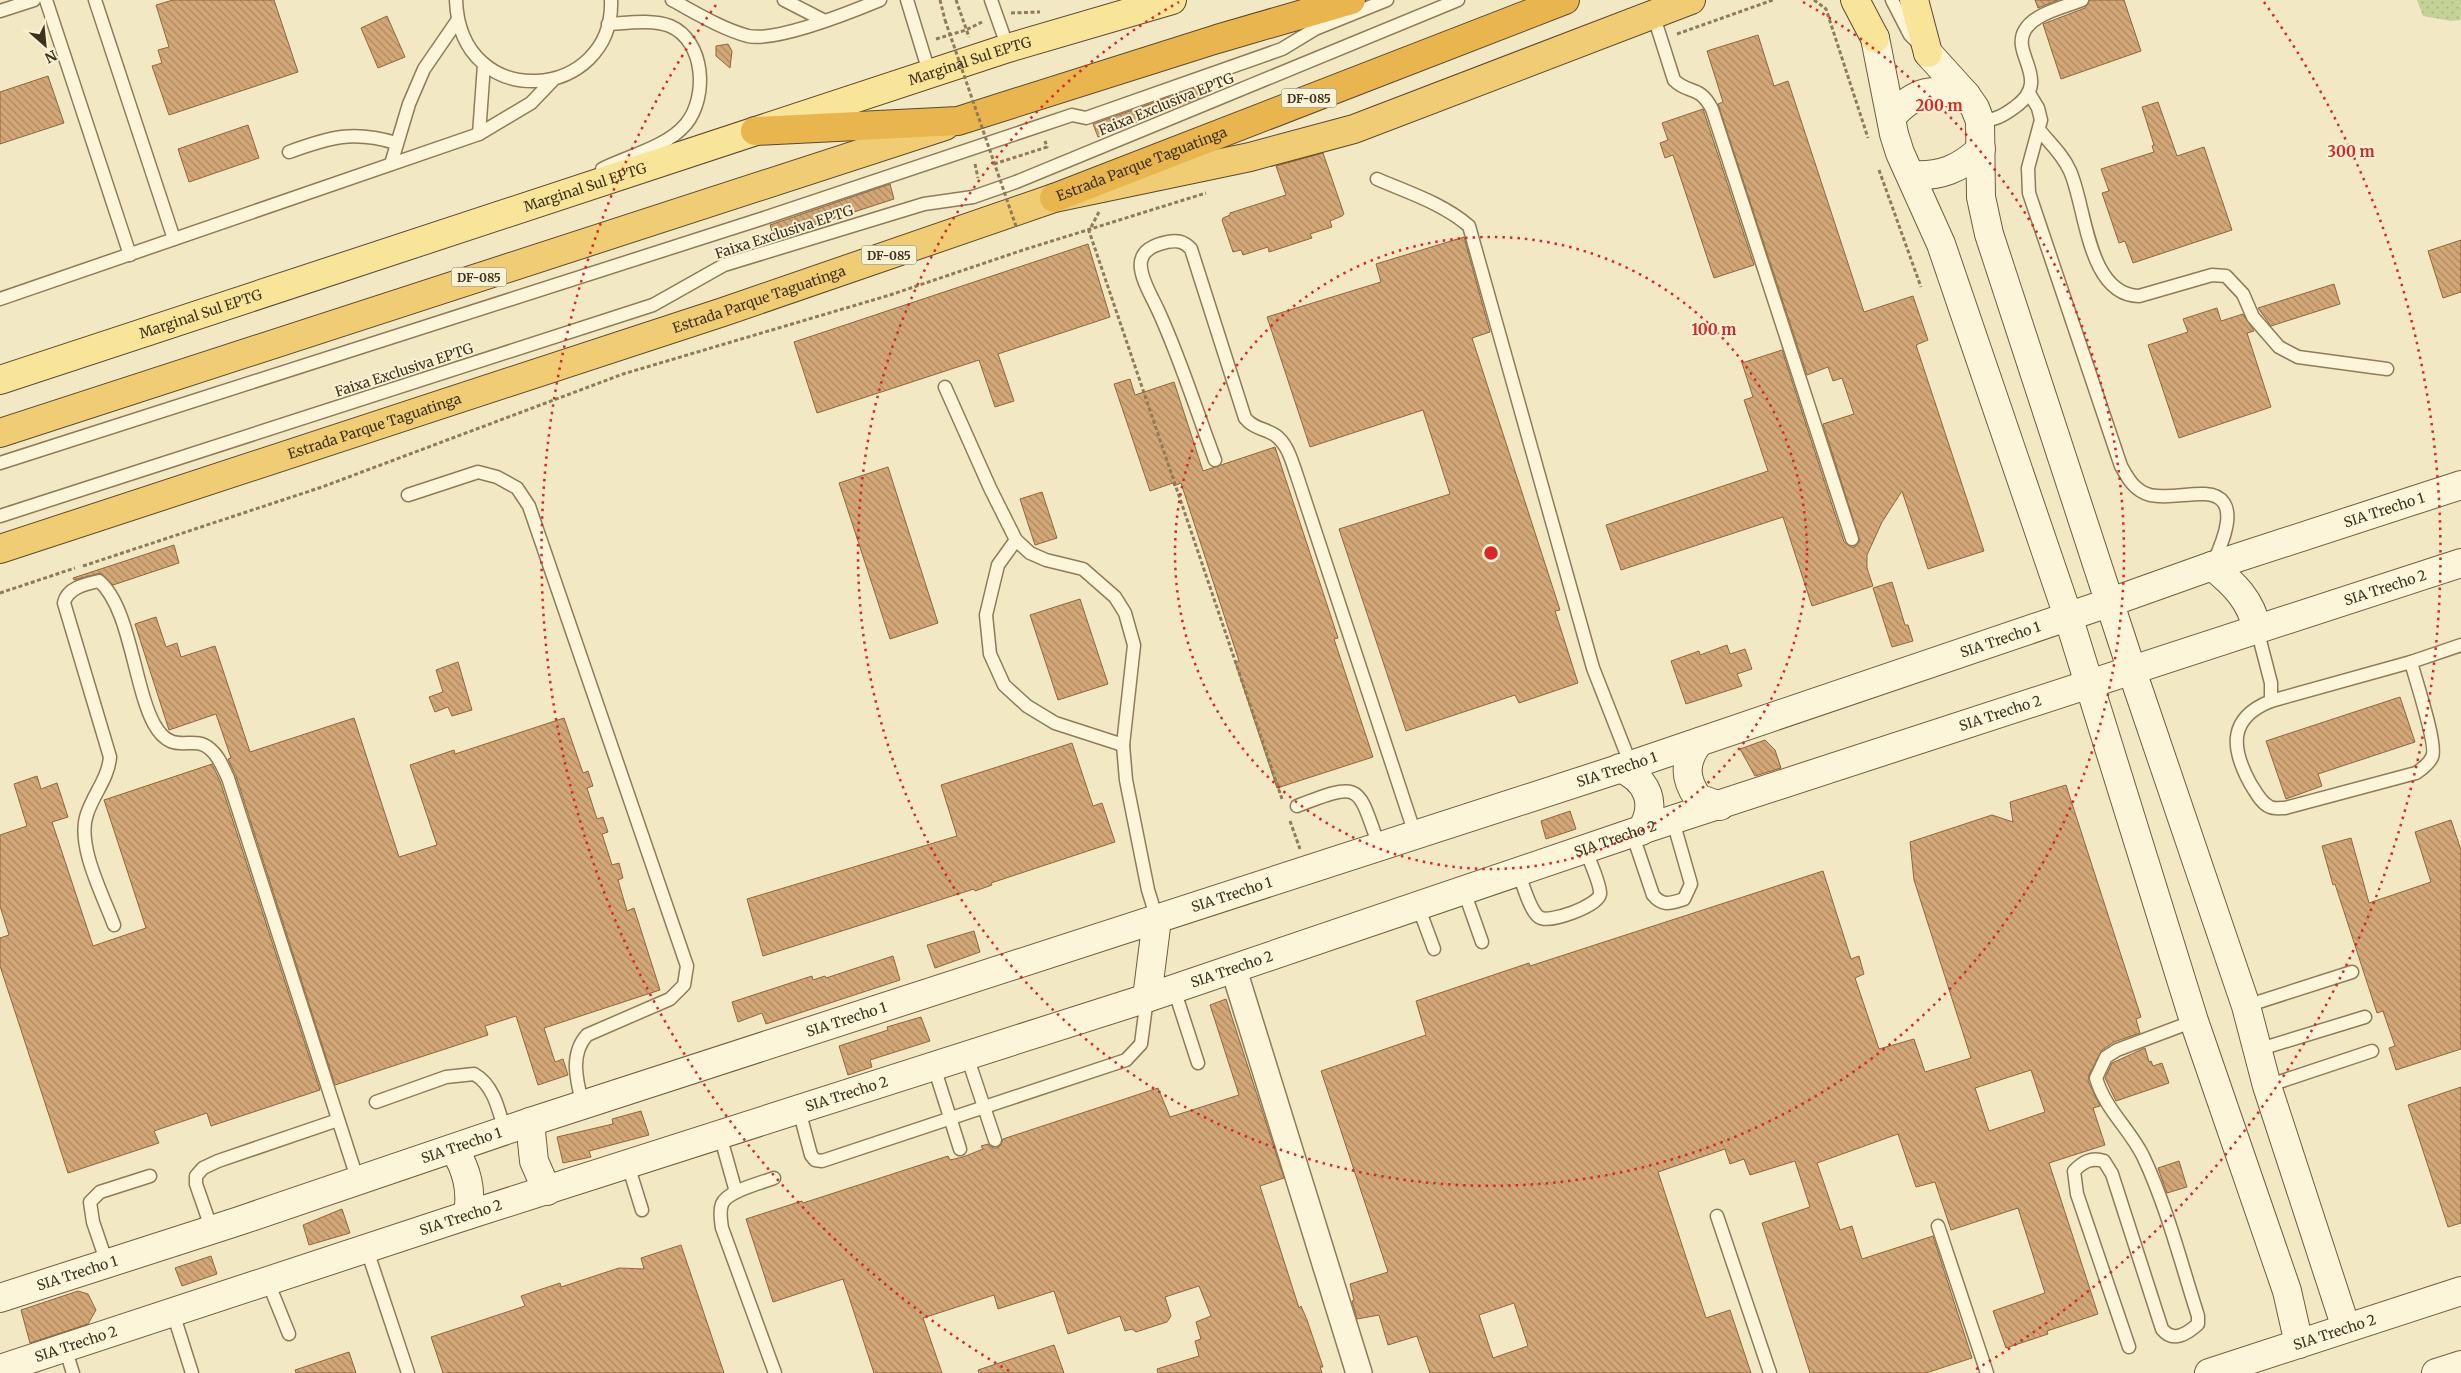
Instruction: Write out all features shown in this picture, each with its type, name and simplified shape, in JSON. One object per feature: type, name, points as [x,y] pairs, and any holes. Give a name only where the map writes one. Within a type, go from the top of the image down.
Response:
[{"type":"highway","name":"DF-085","points":[[0,433],[958,122],[1217,39],[1351,0]]},
{"type":"highway","name":"Estrada Parque Taguatinga","points":[[0,549],[714,315],[1054,198],[1564,0]]},
{"type":"highway","points":[[1054,198],[1250,157],[1354,129],[1477,84],[1691,0]]},
{"type":"highway","points":[[755,131],[958,122]]},
{"type":"main road","name":"Marginal Sul EPTG","points":[[0,380],[1008,48],[1172,0]]},
{"type":"main road","points":[[1855,0],[1875,38],[1892,116],[1894,134],[1900,153],[1941,244],[2068,616],[2194,1021],[2287,1290],[2299,1344]]},
{"type":"main road","points":[[1914,0],[1928,53],[1966,95],[1975,108],[1980,122],[1981,197],[1989,234],[2111,602],[2132,671],[2246,1006],[2267,1086],[2346,1328]]},
{"type":"main road","points":[[1892,116],[1904,103],[1928,92],[1946,91],[1966,95]]},
{"type":"main road","points":[[1911,175],[1928,176],[1951,171],[1968,161],[1981,149]]},
{"type":"main road","name":"SIA Trecho 1","points":[[0,1298],[212,1230],[530,1122],[1625,767],[2212,566],[2461,485]]},
{"type":"main road","name":"SIA Trecho 2","points":[[0,1369],[69,1360],[173,1312],[367,1250],[468,1215],[1234,970],[1518,871],[2461,563]]},
{"type":"main road","points":[[2212,566],[2240,590],[2248,603],[2257,630]]},
{"type":"main road","points":[[1699,742],[1690,753],[1687,764],[1687,777],[1698,798],[1720,806]]},
{"type":"main road","points":[[1625,767],[1644,788],[1651,803],[1650,818],[1637,832]]},
{"type":"main road","points":[[1148,998],[1157,919]]},
{"type":"main road","points":[[530,1122],[534,1161],[547,1191]]},
{"type":"main road","points":[[454,1149],[463,1164],[468,1180],[471,1198],[468,1215]]},
{"type":"main road","name":"SIA Trecho 2","points":[[2209,1373],[2461,1291]]},
{"type":"main road","points":[[2436,1373],[2461,1365]]},
{"type":"street","points":[[1234,970],[1359,1373]]},
{"type":"lane","points":[[0,11],[34,0]]},
{"type":"lane","points":[[46,0],[130,255]]},
{"type":"lane","points":[[94,0],[174,239]]},
{"type":"lane","points":[[456,0],[457,21],[467,45],[484,65],[506,77],[530,82],[554,79],[578,68],[597,48],[608,24],[611,0]]},
{"type":"lane","points":[[672,0],[727,28],[749,36],[769,36],[880,0]]},
{"type":"lane","points":[[784,0],[823,20]]},
{"type":"lane","points":[[907,0],[930,75]]},
{"type":"lane","points":[[991,0],[1008,48]]},
{"type":"lane","name":"Faixa Exclusiva EPTG","points":[[0,463],[761,219],[1072,115],[1086,118],[1155,95],[1282,49],[1315,29],[1387,0]]},
{"type":"lane","name":"Faixa Exclusiva EPTG","points":[[0,516],[653,306],[724,265],[924,204],[973,197],[1016,182],[1458,0]]},
{"type":"lane","points":[[1867,0],[1875,38]]},
{"type":"lane","points":[[1892,0],[1910,35],[1928,53]]},
{"type":"lane","points":[[1980,122],[1995,120],[2024,101],[2029,93],[2032,83],[2023,49],[2024,32],[2032,22],[2082,0]]},
{"type":"lane","points":[[1653,14],[1674,80],[1680,86],[1698,91],[1705,96],[1712,109],[1852,539]]},
{"type":"lane","points":[[391,164],[396,143],[424,69],[457,21]]},
{"type":"lane","points":[[544,200],[668,138],[686,124],[697,104],[701,78],[696,56],[684,36],[670,26],[650,22],[608,24]]},
{"type":"lane","points":[[479,134],[484,65]]},
{"type":"lane","points":[[0,299],[479,134],[531,103],[554,79]]},
{"type":"lane","points":[[2029,93],[2042,120],[2028,168],[2029,193],[2120,466],[2133,485],[2151,495],[2206,494],[2220,499],[2226,507],[2227,528],[2212,566]]},
{"type":"lane","points":[[2040,131],[2064,158],[2071,172],[2087,238],[2100,267],[2119,292],[2138,296],[2212,274],[2226,276],[2243,294],[2253,316],[2266,334],[2279,347],[2298,357],[2387,369]]},
{"type":"lane","points":[[289,152],[328,137],[372,136],[396,143]]},
{"type":"lane","points":[[1376,179],[1440,206],[1455,214],[1469,226],[1593,668],[1625,767]]},
{"type":"lane","points":[[1215,460],[1158,311],[1145,284],[1141,268],[1141,258],[1146,252],[1154,246],[1169,242],[1181,242],[1191,249],[1245,418],[1260,430],[1273,434],[1285,445],[1297,476],[1415,834]]},
{"type":"lane","points":[[945,388],[1016,540],[1030,553],[1083,569],[1115,597],[1125,612],[1134,645],[1123,745],[1126,780],[1148,890],[1157,919]]},
{"type":"lane","points":[[408,495],[478,472],[497,477],[517,488],[529,506],[561,593],[687,966],[684,985],[670,999],[587,1035],[579,1043],[575,1056],[583,1106]]},
{"type":"lane","points":[[1016,540],[998,565],[986,615],[990,654],[1004,684],[1027,706],[1055,723],[1123,745]]},
{"type":"lane","points":[[114,925],[90,861],[84,833],[88,811],[107,775],[110,757],[64,604],[65,596],[70,592],[100,581],[112,595],[121,618],[146,704],[158,731],[164,738],[174,743],[197,744],[209,747],[225,773],[358,1181]]},
{"type":"lane","points":[[2257,630],[2271,683],[2271,701]]},
{"type":"lane","points":[[2410,662],[2433,741],[2433,756],[2426,766],[2416,773],[2306,804],[2285,808],[2270,807],[2257,795],[2246,775],[2237,746],[2236,734],[2246,714],[2258,706],[2271,701],[2410,662],[2461,645]]},
{"type":"lane","points":[[1290,809],[1340,791],[1354,793],[1361,799],[1379,846]]},
{"type":"lane","points":[[1637,832],[1654,895],[1659,901],[1666,904],[1684,899],[1691,884],[1673,821]]},
{"type":"lane","points":[[1518,871],[1533,911],[1539,918],[1548,920],[1592,905],[1598,900],[1601,892],[1585,849]]},
{"type":"lane","points":[[1464,891],[1482,942]]},
{"type":"lane","points":[[1418,906],[1434,949]]},
{"type":"lane","points":[[2246,1006],[2352,972]]},
{"type":"lane","points":[[1174,989],[1198,1063]]},
{"type":"lane","points":[[799,1110],[811,1155],[815,1160],[822,1161],[1126,1060],[1141,1044],[1148,998]]},
{"type":"lane","points":[[2257,1050],[2365,1017]]},
{"type":"lane","points":[[2129,1347],[2077,1194],[2074,1171],[2082,1163],[2090,1160],[2104,1161],[2112,1174],[2162,1329],[2167,1335],[2172,1336],[2188,1333],[2198,1324],[2198,1316],[2155,1182],[2141,1153],[2100,1093],[2096,1078],[2106,1057],[2112,1053],[2194,1021]]},
{"type":"lane","points":[[2267,1086],[2372,1052]]},
{"type":"lane","points":[[967,1056],[995,1140]]},
{"type":"lane","points":[[934,1067],[960,1149]]},
{"type":"lane","points":[[376,1102],[446,1077],[474,1074],[487,1084],[498,1108],[505,1132]]},
{"type":"lane","points":[[212,1230],[196,1184],[196,1176],[202,1168],[248,1150],[338,1120]]},
{"type":"lane","points":[[720,1135],[736,1192]]},
{"type":"lane","points":[[628,1165],[642,1210]]},
{"type":"lane","points":[[107,1263],[93,1222],[90,1202],[100,1192],[150,1176]]},
{"type":"lane","points":[[774,1178],[736,1192],[723,1202],[720,1211],[722,1228],[775,1373]]},
{"type":"lane","points":[[1717,1216],[1770,1373]]},
{"type":"lane","points":[[1938,1226],[1987,1373]]},
{"type":"lane","points":[[367,1250],[408,1373]]},
{"type":"lane","points":[[268,1282],[289,1334]]},
{"type":"lane","points":[[173,1312],[192,1373]]},
{"type":"path","points":[[940,0],[945,20],[1017,229]]},
{"type":"path","points":[[956,0],[966,30]]},
{"type":"path","points":[[920,43],[966,30],[996,14],[1048,11]]},
{"type":"path","points":[[994,164],[1020,156]]},
{"type":"path","points":[[973,158],[978,178]]},
{"type":"path","points":[[997,172],[1006,170]]},
{"type":"path","points":[[968,179],[987,175]]},
{"type":"path","points":[[0,593],[322,487],[623,374],[890,295],[1023,250],[1089,231],[1172,481],[1290,809],[1307,870]]},
{"type":"green space","points":[[2417,0],[2461,0],[2461,20],[2451,21],[2423,16]]},
{"type":"building","points":[[173,0],[274,0],[298,72],[169,115],[152,66],[162,63],[158,50],[169,47],[156,5]]},
{"type":"building","points":[[2035,0],[2058,0],[2038,8]]},
{"type":"building","points":[[2090,0],[2124,0],[2141,51],[2061,79],[2043,24],[2085,8]]},
{"type":"building","points":[[387,16],[405,57],[378,68],[361,28]]},
{"type":"building","points":[[1758,35],[1774,86],[1788,81],[1864,312],[1913,296],[1928,340],[1916,345],[1984,551],[1928,569],[1902,491],[1882,522],[1867,555],[1867,568],[1873,586],[1812,606],[1783,517],[1621,570],[1606,525],[1768,471],[1744,400],[1753,397],[1742,363],[1782,350],[1844,542],[1851,547],[1855,547],[1860,541],[1823,424],[1854,414],[1842,378],[1833,381],[1828,367],[1807,375],[1718,104],[1723,102],[1707,51]]},
{"type":"building","points":[[728,44],[732,51],[730,68],[716,56],[716,46]]},
{"type":"building","points":[[48,76],[64,123],[0,144],[0,92]]},
{"type":"building","points":[[1206,84],[1209,94],[1098,137],[1093,124]]},
{"type":"building","points":[[2158,102],[2177,156],[2204,147],[2232,230],[2133,263],[2125,241],[2119,243],[2102,193],[2109,191],[2101,169],[2154,152],[2152,146],[2154,145],[2142,107]]},
{"type":"building","points":[[1703,109],[1754,265],[1714,278],[1673,155],[1665,158],[1660,143],[1668,140],[1662,123]]},
{"type":"building","points":[[248,125],[259,158],[189,182],[178,149]]},
{"type":"building","points":[[1323,153],[1344,214],[1330,221],[1332,227],[1310,234],[1312,238],[1269,252],[1268,247],[1243,255],[1241,250],[1233,252],[1222,220],[1223,218],[1230,215],[1230,213],[1286,195],[1276,166]]},
{"type":"building","points":[[890,184],[894,199],[774,238],[770,225]]},
{"type":"building","points":[[1464,237],[1490,332],[1472,338],[1560,610],[1555,611],[1578,683],[1519,703],[1515,695],[1406,731],[1339,529],[1450,494],[1423,410],[1310,447],[1267,317],[1381,282],[1376,264]]},
{"type":"building","points":[[2461,240],[2461,292],[2443,298],[2428,251]]},
{"type":"building","points":[[1088,244],[1110,317],[998,354],[1014,401],[995,407],[979,360],[817,413],[794,342]]},
{"type":"building","points":[[2334,284],[2340,304],[2271,326],[2258,308]]},
{"type":"building","points":[[2217,308],[2221,321],[2243,314],[2254,331],[2247,333],[2271,407],[2179,438],[2148,345],[2188,332],[2183,319]]},
{"type":"building","points":[[1130,379],[1135,395],[1174,382],[1203,471],[1275,447],[1338,638],[1334,639],[1373,757],[1277,788],[1235,662],[1239,661],[1181,483],[1174,486],[1173,483],[1150,491],[1114,384]]},
{"type":"building","points":[[888,467],[938,623],[890,639],[839,483]]},
{"type":"building","points":[[1042,492],[1057,538],[1035,545],[1020,499]]},
{"type":"building","points":[[174,545],[179,563],[113,585],[101,573],[74,580],[73,578]]},
{"type":"building","points":[[1892,582],[1905,625],[1908,625],[1913,641],[1892,647],[1873,588]]},
{"type":"building","points":[[1080,599],[1108,684],[1058,700],[1030,615]]},
{"type":"building","points":[[156,617],[166,647],[177,643],[181,657],[215,646],[250,752],[354,718],[399,857],[437,845],[410,765],[454,750],[455,754],[564,718],[583,773],[588,771],[593,786],[587,788],[597,819],[603,817],[608,832],[602,834],[612,865],[619,863],[623,878],[618,880],[627,911],[634,908],[660,990],[544,1028],[555,1062],[563,1059],[568,1075],[538,1085],[516,1016],[485,1026],[488,1035],[335,1085],[236,776],[228,759],[231,758],[216,714],[169,730],[135,624]]},
{"type":"building","points":[[1727,645],[1730,654],[1745,649],[1752,669],[1737,674],[1742,686],[1686,704],[1671,661],[1699,651],[1700,655]]},
{"type":"building","points":[[458,662],[472,710],[452,716],[448,707],[435,712],[429,697],[443,692],[436,670]]},
{"type":"building","points":[[2400,697],[2415,742],[2318,774],[2322,786],[2286,799],[2266,741]]},
{"type":"building","points":[[1765,740],[1775,750],[1781,768],[1755,776],[1740,749]]},
{"type":"building","points":[[1072,743],[1093,806],[1102,803],[1115,842],[991,883],[992,885],[975,891],[974,889],[763,956],[747,899],[957,836],[941,785]]},
{"type":"building","points":[[212,764],[220,781],[320,1090],[211,1126],[207,1113],[154,1131],[159,1143],[68,1173],[0,966],[0,938],[9,935],[0,906],[0,835],[27,826],[14,784],[37,776],[41,789],[57,783],[68,817],[52,822],[93,946],[146,928],[104,800]]},
{"type":"building","points":[[2066,785],[2141,1017],[2136,1019],[2140,1033],[2114,1042],[2102,1050],[2089,1075],[2088,1081],[2100,1106],[2093,1108],[2105,1145],[2049,1163],[2098,1314],[2047,1331],[2048,1334],[2006,1348],[1993,1311],[2045,1293],[2018,1208],[1951,1230],[1935,1182],[1916,1187],[1898,1134],[1817,1163],[1840,1230],[1852,1226],[1862,1259],[1933,1236],[1972,1358],[1926,1373],[1810,1373],[1762,1223],[1810,1207],[1795,1161],[1750,1175],[1744,1159],[1730,1164],[1725,1149],[1658,1172],[1706,1318],[1730,1310],[1751,1373],[1430,1373],[1417,1336],[1388,1345],[1379,1315],[1357,1319],[1350,1284],[1388,1272],[1321,1071],[1426,1035],[1416,1001],[1529,963],[1530,966],[1823,871],[1851,959],[1859,956],[1864,974],[1855,978],[1879,1049],[1914,1039],[1925,1072],[1971,1058],[1914,880],[1910,842],[1992,815],[2013,822],[2010,802]],"holes":[[[2031,1070],[2045,1112],[1989,1131],[1975,1088]],[[1514,1303],[1528,1346],[1493,1358],[1479,1315]]]},
{"type":"building","points":[[1570,811],[1576,829],[1546,839],[1541,821]]},
{"type":"building","points":[[2451,820],[2461,850],[2461,1049],[2396,1070],[2389,1048],[2395,1046],[2383,1011],[2377,1013],[2335,884],[2333,885],[2322,846],[2351,838],[2369,903],[2431,882],[2415,832]]},
{"type":"building","points":[[974,931],[980,952],[935,968],[927,945]]},
{"type":"building","points":[[893,956],[900,980],[766,1024],[762,1013],[738,1022],[732,1002],[812,976],[813,980],[825,976],[826,978]]},
{"type":"building","points":[[1226,999],[1284,1178],[1260,1186],[1299,1308],[1301,1306],[1307,1320],[1323,1367],[1320,1367],[1322,1373],[1158,1373],[1157,1369],[1199,1356],[1195,1341],[1201,1339],[1196,1322],[1211,1316],[1199,1286],[1165,1297],[1171,1316],[1167,1322],[1136,1332],[1132,1329],[1125,1331],[1120,1316],[1068,1334],[1054,1291],[998,1309],[994,1295],[923,1318],[942,1373],[874,1373],[843,1279],[773,1302],[746,1219],[802,1201],[803,1203],[948,1156],[950,1160],[963,1157],[983,1149],[981,1146],[988,1144],[993,1148],[997,1148],[1001,1145],[1003,1139],[1158,1088],[1170,1117],[1239,1095],[1210,1005]]},
{"type":"building","points":[[921,1017],[930,1041],[870,1060],[872,1067],[848,1075],[839,1046],[888,1030],[887,1027]]},
{"type":"building","points":[[2145,1048],[2149,1062],[2151,1061],[2153,1066],[2162,1063],[2169,1083],[2116,1101],[2105,1078],[2112,1063]]},
{"type":"building","points":[[2461,1087],[2461,1223],[2448,1227],[2408,1105]]},
{"type":"building","points":[[641,1111],[649,1135],[589,1151],[591,1157],[563,1163],[557,1137],[613,1124],[612,1119]]},
{"type":"building","points":[[2179,1161],[2187,1187],[2167,1193],[2158,1168]]},
{"type":"building","points":[[342,1209],[350,1233],[309,1245],[303,1225]]},
{"type":"building","points":[[681,1245],[724,1373],[443,1373],[431,1337],[525,1306],[521,1296],[560,1283],[561,1287],[619,1268],[644,1269],[641,1258]]},
{"type":"building","points":[[211,1256],[217,1274],[182,1286],[175,1268]]},
{"type":"building","points":[[78,1291],[88,1294],[96,1310],[88,1324],[30,1343],[21,1310]]},
{"type":"building","points":[[1054,1345],[1064,1373],[979,1373],[978,1370]]},
{"type":"building","points":[[349,1352],[356,1373],[296,1373],[295,1370]]}]
